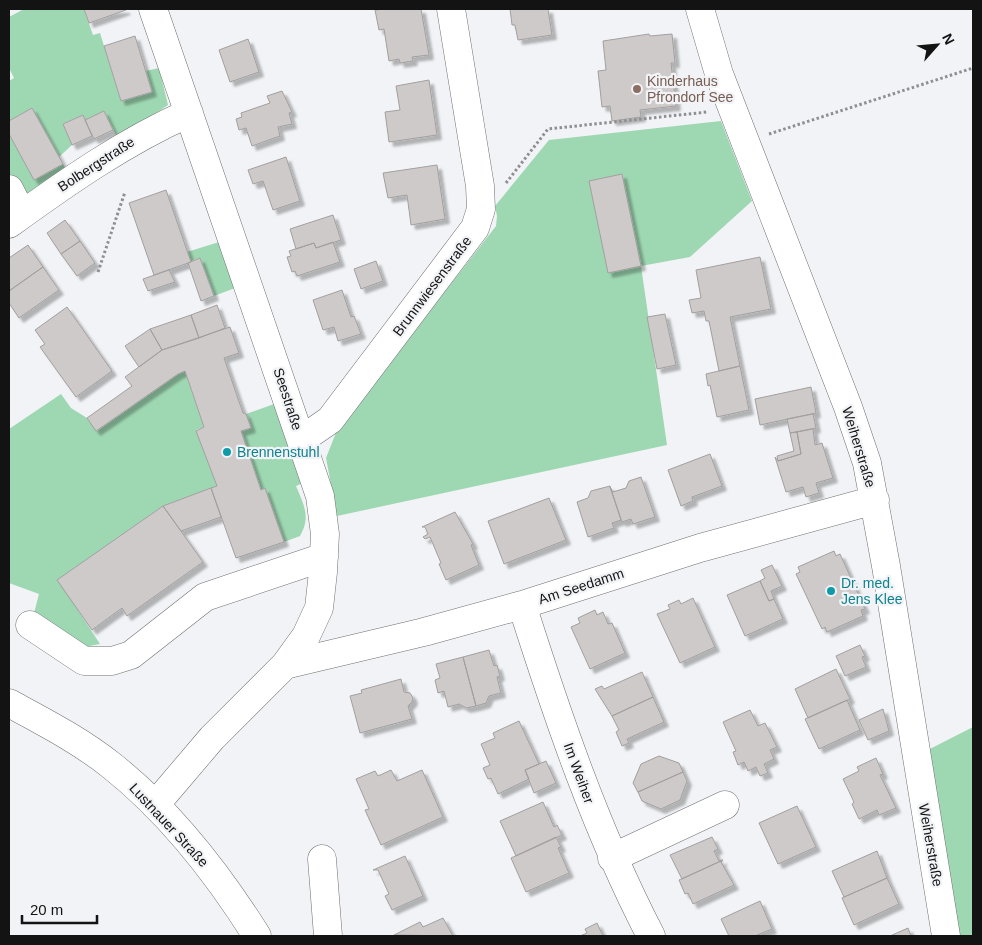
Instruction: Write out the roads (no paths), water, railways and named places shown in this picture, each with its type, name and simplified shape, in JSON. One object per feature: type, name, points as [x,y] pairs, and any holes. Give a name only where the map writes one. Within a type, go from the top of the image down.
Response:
[{"type":"street","name":"Seestraße","points":[[153,9],[320,496],[325,534],[319,608],[306,636],[285,665],[212,738],[154,805]]},
{"type":"street","name":"Brunnwiesenstraße","points":[[301,440],[330,420],[459,252],[475,228],[481,208],[451,9]]},
{"type":"street","name":"Weiherstraße","points":[[700,9],[709,43],[732,106],[858,434],[867,463],[875,500],[946,936]]},
{"type":"street","name":"Bolbergstraße","points":[[16,219],[126,144],[189,114]]},
{"type":"street","points":[[9,189],[16,219]]},
{"type":"street","name":"Am Seedamm","points":[[285,665],[424,632],[522,605],[700,548],[875,500]]},
{"type":"street","points":[[30,625],[84,661],[112,661],[131,655],[205,598],[324,557]]},
{"type":"street","name":"Im Weiher","points":[[522,605],[576,767],[612,858],[651,936]]},
{"type":"street","name":"Lustnauer Straße","points":[[9,703],[91,751],[113,767],[154,805],[197,852],[257,936]]},
{"type":"street","points":[[612,858],[724,805]]},
{"type":"street","points":[[322,859],[328,936]]},
{"type":"place","name":"Kinderhaus Pfrondorf See","points":[[637,89]]},
{"type":"place","name":"Brennenstuhl","points":[[227,452]]},
{"type":"place","name":"Dr. med. Jens Klee","points":[[831,591]]}]
